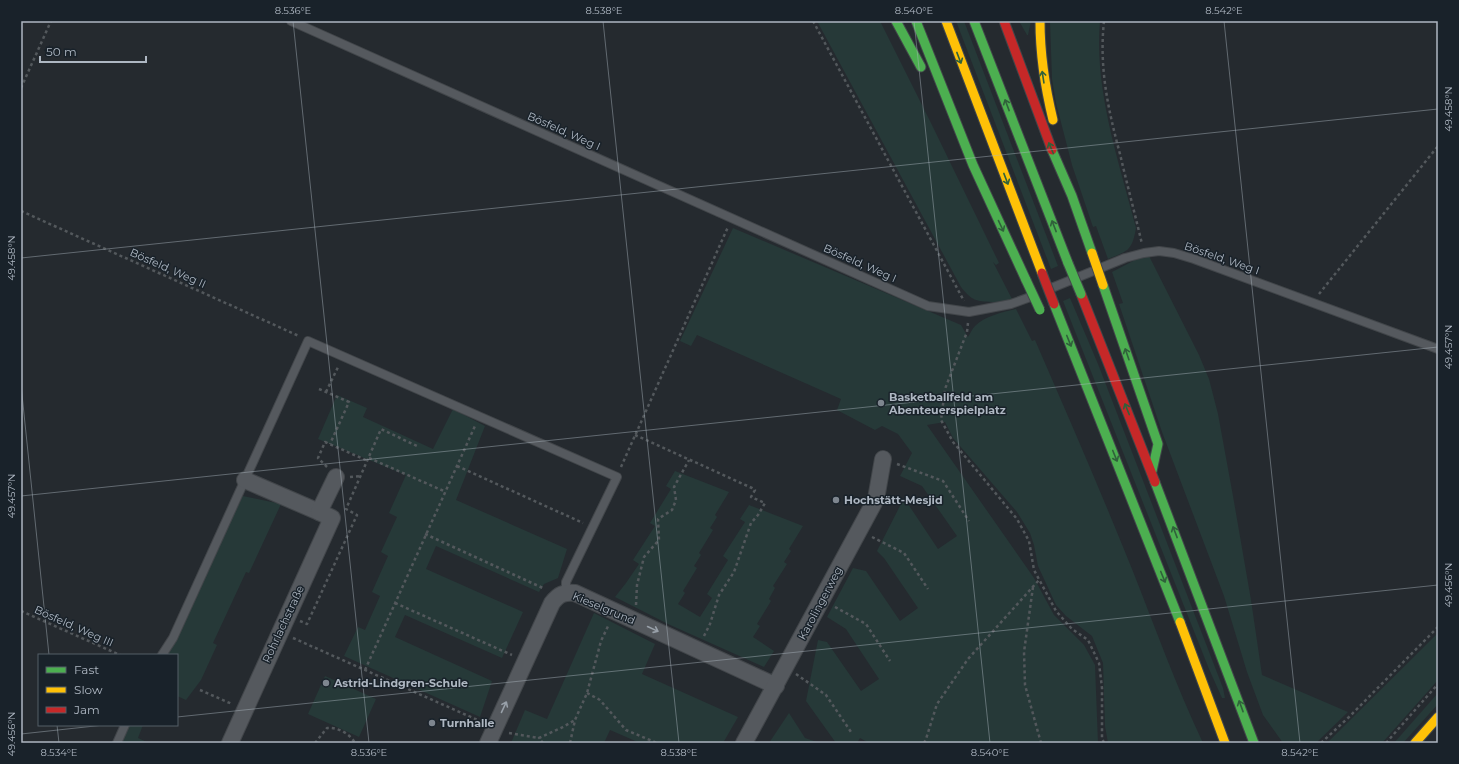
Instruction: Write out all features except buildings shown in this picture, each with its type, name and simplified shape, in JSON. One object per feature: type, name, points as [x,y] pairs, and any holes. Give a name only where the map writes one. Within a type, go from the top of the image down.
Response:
[{"type":"main road","points":[[896,21],[925,74]]},
{"type":"main road","points":[[916,21],[973,165],[1042,314]]},
{"type":"main road","points":[[946,21],[1042,274],[1168,589],[1225,743]]},
{"type":"main road","points":[[974,21],[1080,294],[1152,471],[1222,654],[1254,743]]},
{"type":"main road","points":[[1004,21],[1049,144],[1072,196],[1158,444],[1152,471]]},
{"type":"main road","points":[[1040,21],[1040,56],[1046,90],[1072,196]]},
{"type":"main road","points":[[938,102],[973,165]]},
{"type":"main road","points":[[1084,406],[1100,420]]},
{"type":"main road","points":[[1415,743],[1438,717]]},
{"type":"street","name":"Karolingerweg","points":[[744,743],[876,499],[883,459]]},
{"type":"street","points":[[319,512],[336,477]]},
{"type":"street","name":"Rohrlachstraße","points":[[230,743],[279,632],[332,518],[245,480]]},
{"type":"street","name":"Kieselgrund","points":[[488,743],[552,603],[562,594],[575,593],[776,686]]},
{"type":"lane","name":"Bösfeld, Weg I","points":[[291,21],[928,306],[969,312],[1011,304],[1125,258],[1159,251],[1174,253],[1194,259],[1438,349]]},
{"type":"lane","points":[[163,654],[173,638],[308,341],[480,415],[617,477],[566,582],[562,594]]},
{"type":"lane","points":[[117,743],[125,726]]},
{"type":"path","points":[[21,88],[51,21]]},
{"type":"path","points":[[813,21],[962,295],[969,312],[967,332],[945,389],[941,420],[953,442],[1017,519],[1029,541],[1034,570],[1056,611],[1072,629],[1088,640],[1099,663],[1102,688],[1102,738],[1104,743]]},
{"type":"path","points":[[1104,21],[1102,65],[1110,115],[1144,253]]},
{"type":"path","points":[[1313,302],[1438,146]]},
{"type":"path","name":"Bösfeld, Weg II","points":[[21,211],[308,341]]},
{"type":"path","points":[[617,477],[731,218]]},
{"type":"path","points":[[326,392],[339,364]]},
{"type":"path","points":[[319,389],[349,402],[330,444]]},
{"type":"path","points":[[365,670],[425,534],[446,492],[480,415]]},
{"type":"path","points":[[287,616],[307,624],[357,515],[346,509],[380,429],[419,447]]},
{"type":"path","points":[[635,435],[752,488],[754,490],[751,497],[765,504],[751,523],[734,572],[720,595],[710,624],[698,650]]},
{"type":"path","points":[[336,477],[318,458],[325,442],[446,492]]},
{"type":"path","points":[[883,459],[943,481],[969,521]]},
{"type":"path","points":[[631,619],[637,603],[637,585],[644,557],[659,540],[658,519],[672,510],[676,500],[674,487],[689,460]]},
{"type":"path","points":[[457,466],[592,527]]},
{"type":"path","points":[[860,530],[904,553],[928,589]]},
{"type":"path","points":[[425,534],[562,594]]},
{"type":"path","points":[[924,743],[937,704],[968,658],[1039,580]]},
{"type":"path","points":[[1033,586],[1024,652],[1025,685],[1041,743]]},
{"type":"path","points":[[822,600],[866,624],[890,661]]},
{"type":"path","points":[[395,603],[525,661]]},
{"type":"path","name":"Bösfeld, Weg III","points":[[21,611],[118,654]]},
{"type":"path","points":[[570,743],[575,720],[587,693],[601,641],[615,612]]},
{"type":"path","points":[[1321,743],[1349,718],[1438,627]]},
{"type":"path","points":[[279,632],[506,733],[540,738],[575,720]]},
{"type":"path","points":[[786,667],[826,695],[851,732]]},
{"type":"path","points":[[1386,743],[1438,684]]},
{"type":"path","points":[[200,690],[226,702]]},
{"type":"path","points":[[587,693],[600,700],[626,730],[657,743]]},
{"type":"path","points":[[315,743],[327,728],[331,727],[352,738],[355,743]]},
{"type":"path","points":[[540,738],[543,743]]},
{"type":"path","points":[[926,739],[928,743]]},
{"type":"green space","points":[[817,21],[880,21],[999,263],[996,265],[993,262],[1012,299],[995,302],[978,301],[971,298],[961,287]]},
{"type":"green space","points":[[956,21],[964,21],[1058,266],[1051,269]]},
{"type":"green space","points":[[1019,21],[1031,21],[1028,35],[1027,35]]},
{"type":"green space","points":[[1050,21],[1100,21],[1099,47],[1104,100],[1109,126],[1136,228],[1131,246],[1125,252],[1108,259],[1096,226],[1093,227],[1072,165],[1056,103],[1052,79]]},
{"type":"green space","points":[[733,228],[961,325],[968,337],[975,326],[984,320],[994,315],[1016,309],[1032,341],[1035,340],[1120,540],[1175,678],[1203,743],[1108,743],[1105,726],[1103,663],[1092,636],[1066,616],[1056,605],[1038,566],[1030,533],[1017,512],[953,438],[945,422],[927,425],[1034,578],[1054,615],[1084,645],[1095,665],[1098,743],[869,743],[860,738],[857,743],[836,743],[806,701],[818,640],[827,642],[861,691],[879,679],[846,629],[827,617],[853,568],[866,571],[900,621],[918,608],[884,558],[877,551],[904,498],[938,549],[957,536],[922,486],[900,476],[912,453],[898,434],[882,426],[875,430],[837,410],[841,399],[697,335],[691,346],[680,341]]},
{"type":"green space","points":[[1149,256],[1199,355],[1209,379],[1218,414],[1233,496],[1262,675],[1348,712],[1316,743],[1283,743],[1263,715],[1247,672],[1224,596],[1162,432],[1119,304],[1123,303],[1112,272],[1135,260]]},
{"type":"green space","points":[[1070,298],[1098,364],[1223,688],[1225,698],[1222,698],[1209,669],[1063,301]]},
{"type":"green space","points":[[337,395],[367,408],[363,417],[433,449],[453,409],[485,426],[456,500],[567,549],[558,578],[544,584],[539,592],[436,546],[426,569],[523,612],[502,658],[405,615],[395,637],[492,681],[480,717],[344,656],[358,627],[365,630],[380,596],[372,592],[388,556],[381,552],[397,517],[389,513],[406,475],[318,439]]},
{"type":"green space","points":[[675,471],[729,492],[715,515],[717,517],[710,528],[713,530],[699,553],[701,555],[694,566],[697,568],[683,591],[685,593],[678,604],[700,617],[712,598],[707,594],[728,560],[723,556],[745,522],[740,519],[749,505],[803,526],[789,549],[791,551],[784,562],[787,564],[773,586],[775,588],[769,599],[771,601],[757,624],[760,626],[753,637],[774,651],[764,667],[668,624],[615,597],[639,564],[633,560],[655,526],[650,523],[671,489],[666,486]]},
{"type":"green space","points":[[243,496],[281,504],[249,573],[246,572],[213,643],[217,645],[201,680],[186,700],[178,696],[178,654],[164,654]]},
{"type":"green space","points":[[594,613],[655,644],[642,674],[738,717],[723,743],[640,743],[610,730],[604,743],[511,743],[525,710],[547,719]]},
{"type":"green space","points":[[1438,633],[1438,680],[1382,743],[1327,743]]},
{"type":"green space","points":[[325,676],[376,699],[359,737],[308,714]]},
{"type":"green space","points":[[1438,693],[1438,704],[1403,743],[1394,743]]},
{"type":"green space","points":[[789,713],[805,738],[820,743],[769,743]]},
{"type":"green space","points":[[129,726],[143,726],[138,738],[149,743],[121,743]]},
{"type":"traffic: fast","points":[[896,21],[921,67]]},
{"type":"traffic: fast","points":[[916,21],[973,165],[1026,280]]},
{"type":"traffic: fast","points":[[974,21],[1068,263]]},
{"type":"traffic: fast","points":[[1052,150],[1072,196],[1092,253]]},
{"type":"traffic: fast","points":[[1068,263],[1081,294]]},
{"type":"traffic: fast","points":[[1026,280],[1040,310]]},
{"type":"traffic: fast","points":[[1103,285],[1158,444],[1152,471]]},
{"type":"traffic: fast","points":[[1054,304],[1180,622]]},
{"type":"traffic: fast","points":[[1155,482],[1254,743]]},
{"type":"traffic: slow","points":[[946,21],[1042,273]]},
{"type":"traffic: slow","points":[[1040,21],[1044,71],[1053,120]]},
{"type":"traffic: slow","points":[[1092,253],[1103,285]]},
{"type":"traffic: slow","points":[[1180,622],[1225,743]]},
{"type":"traffic: slow","points":[[1415,743],[1438,717]]},
{"type":"traffic: jam","points":[[1004,21],[1052,150]]},
{"type":"traffic: jam","points":[[1042,273],[1054,304]]},
{"type":"traffic: jam","points":[[1081,294],[1155,482]]},
{"type":"place","name":"Basketballfeld am Abenteuerspielplatz","points":[[881,403]]},
{"type":"place","name":"Hochstätt-Mesjid","points":[[836,500]]},
{"type":"place","name":"Astrid-Lindgren-Schule","points":[[326,683]]},
{"type":"place","name":"Turnhalle","points":[[432,723]]}]
